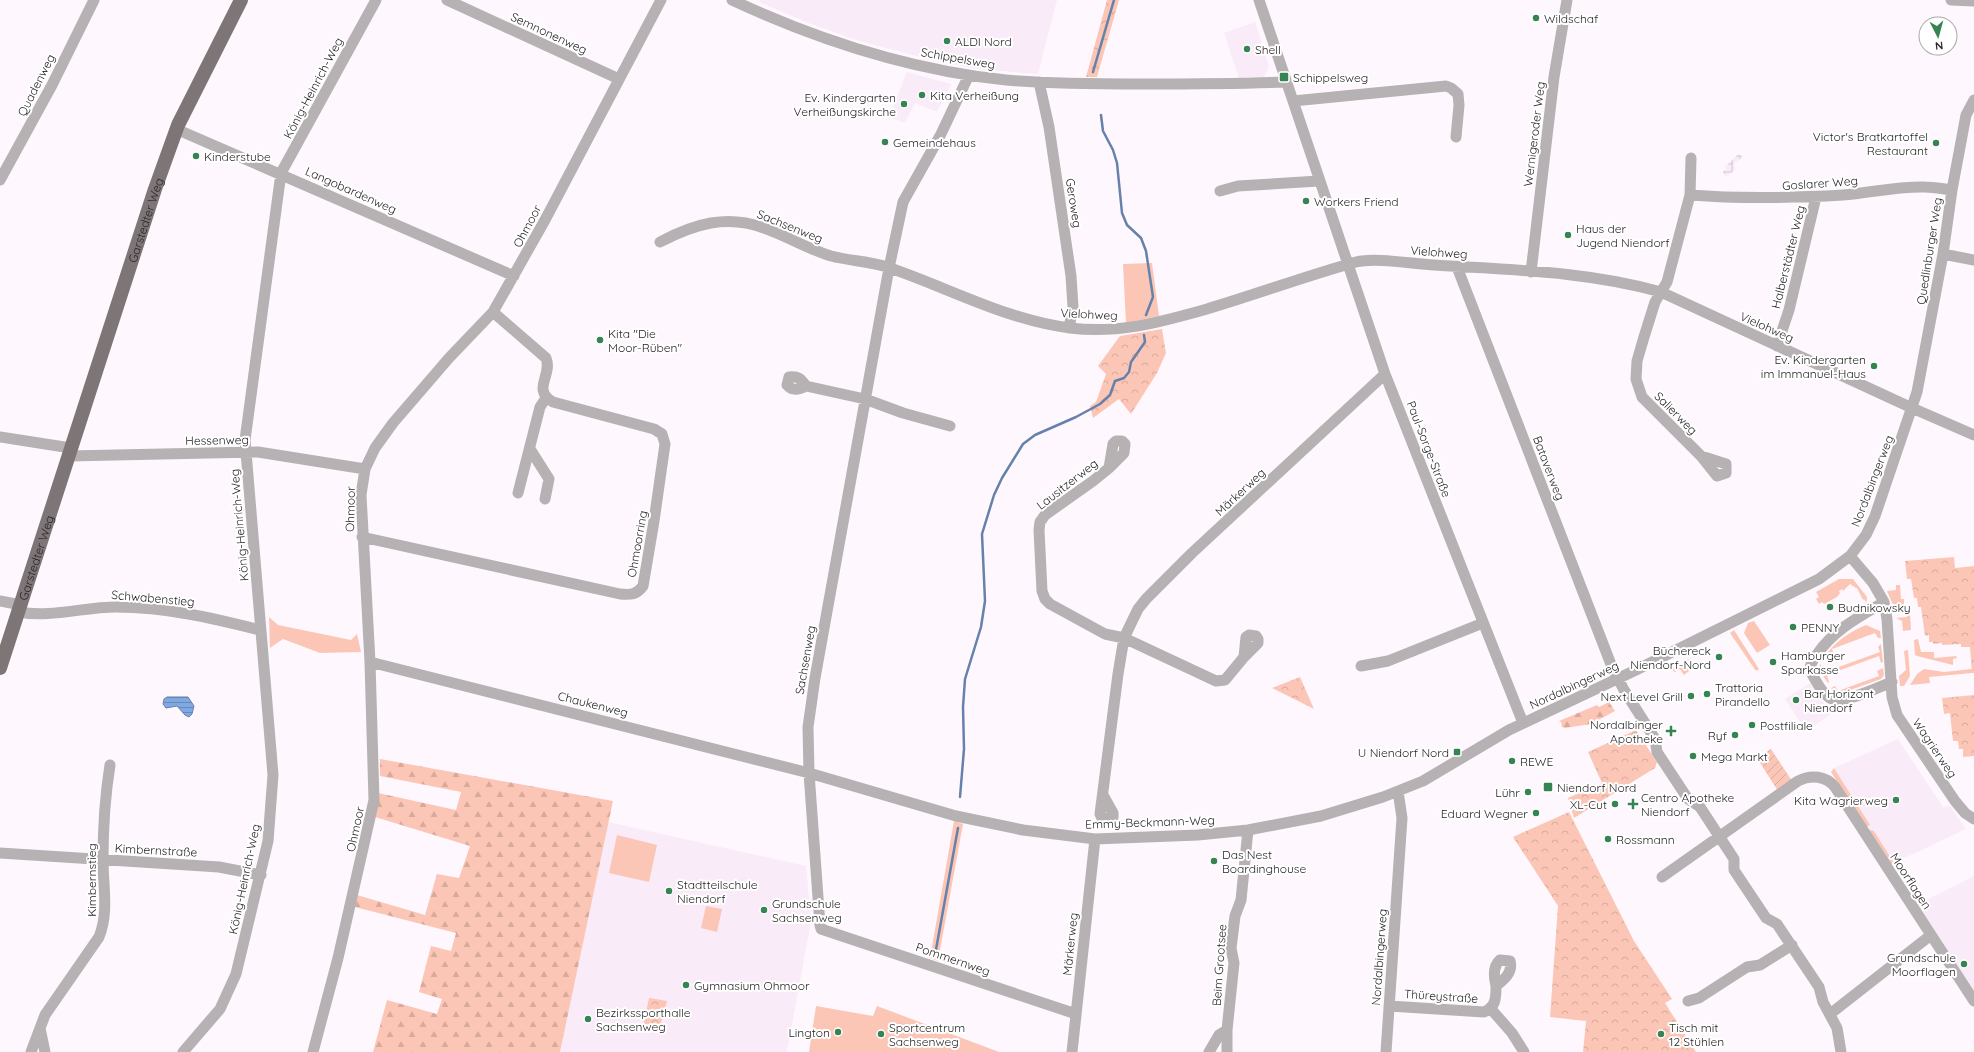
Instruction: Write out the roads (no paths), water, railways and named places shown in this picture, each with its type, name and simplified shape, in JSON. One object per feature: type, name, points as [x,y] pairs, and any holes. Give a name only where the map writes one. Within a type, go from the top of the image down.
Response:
[{"type":"main road","name":"Garstedter Weg","points":[[0,668],[155,189],[176,129],[240,0]]},
{"type":"street","name":"Quadenweg","points":[[0,180],[52,85],[94,0]]},
{"type":"street","name":"König-Heinrich-Weg","points":[[183,1052],[220,1009],[234,980],[261,875],[268,841],[273,782],[245,440],[281,173],[376,0]]},
{"type":"street","name":"Semnonenweg","points":[[447,0],[619,79]]},
{"type":"street","name":"Ohmoor","points":[[314,1052],[338,958],[374,800],[370,662],[362,537],[361,495],[365,469],[375,448],[392,423],[449,358],[494,312],[661,0]]},
{"type":"street","name":"Schippelsweg","points":[[732,0],[788,25],[850,47],[906,62],[969,75],[1039,82],[1096,84],[1286,82]]},
{"type":"street","name":"Paul-Sorge-Straße","points":[[1259,0],[1386,374],[1523,723]]},
{"type":"street","name":"Wernigeroder Weg","points":[[1531,272],[1554,77],[1567,0]]},
{"type":"street","points":[[1951,0],[1972,1]]},
{"type":"street","name":"Sachsenweg","points":[[821,929],[809,773],[808,727],[810,711],[865,399],[889,268],[903,202],[940,136],[969,75]]},
{"type":"street","name":"Geroweg","points":[[1039,82],[1050,135],[1071,276],[1073,307],[1069,328]]},
{"type":"street","points":[[1293,101],[1446,86],[1458,94],[1459,105],[1456,137]]},
{"type":"street","name":"Quedlinburger Weg","points":[[1912,408],[1924,363],[1943,254],[1952,190],[1966,115],[1974,100]]},
{"type":"street","name":"Langobardenweg","points":[[176,129],[281,173],[514,276]]},
{"type":"street","name":"Salierweg","points":[[1691,158],[1690,195],[1667,282],[1655,302],[1637,361],[1638,388],[1642,397],[1701,456]]},
{"type":"street","points":[[1220,191],[1238,186],[1319,180]]},
{"type":"street","name":"Goslarer Weg","points":[[1690,195],[1734,198],[1816,197],[1907,187],[1926,187],[1952,190]]},
{"type":"street","name":"Halberstädter Weg","points":[[1777,346],[1789,310],[1816,197]]},
{"type":"street","name":"Sachsenweg","points":[[660,242],[707,222],[736,221],[766,228],[807,248],[832,256],[877,264],[889,268]]},
{"type":"street","points":[[1943,254],[1974,260]]},
{"type":"street","name":"Vielohweg","points":[[889,268],[1026,318],[1069,328],[1110,330],[1159,323],[1348,265],[1366,261],[1605,278],[1661,292],[1912,408],[1974,435]]},
{"type":"street","name":"Bataverweg","points":[[1457,267],[1618,679],[1655,739],[1657,752],[1688,799],[1700,807],[1734,859],[1734,870],[1766,918],[1777,924],[1819,987],[1823,1002],[1840,1037],[1841,1052]]},
{"type":"street","points":[[494,312],[546,358],[547,368],[543,389],[546,398],[540,407],[518,493]]},
{"type":"street","name":"Märkerweg","points":[[1102,795],[1118,674],[1124,638],[1131,620],[1146,598],[1192,553],[1386,374]]},
{"type":"street","points":[[806,386],[865,399],[904,413],[950,426]]},
{"type":"street","name":"Ohmoorring","points":[[362,537],[620,594],[630,595],[638,593],[642,586],[654,521],[665,444],[662,434],[654,429],[553,402],[546,398]]},
{"type":"street","name":"Nordalbingerweg","points":[[1386,1052],[1402,818],[1398,791],[1438,773],[1502,733],[1618,679],[1819,579],[1850,556],[1866,535],[1875,516],[1912,408]]},
{"type":"street","points":[[0,437],[70,452]]},
{"type":"street","points":[[530,449],[549,479],[545,499]]},
{"type":"street","name":"Hessenweg","points":[[70,452],[258,452],[365,469]]},
{"type":"street","points":[[525,468],[535,470],[541,467]]},
{"type":"street","name":"Lausitzerweg","points":[[1109,468],[1094,481],[1044,515],[1040,522],[1039,530],[1042,591],[1050,604],[1105,634],[1124,638]]},
{"type":"street","name":"Wagrierweg","points":[[1850,556],[1873,583],[1884,602],[1887,617],[1892,697],[1897,715],[1955,801],[1965,813],[1974,819]]},
{"type":"street","name":"Schwabenstieg","points":[[0,601],[34,614],[109,607],[143,608],[197,615],[260,630]]},
{"type":"street","points":[[1884,602],[1846,625],[1828,639],[1812,661],[1810,670],[1826,695],[1836,701],[1845,700],[1892,682]]},
{"type":"street","points":[[1361,666],[1388,661],[1483,623]]},
{"type":"street","points":[[1124,638],[1216,681],[1225,680],[1244,657]]},
{"type":"street","name":"Chaukenweg","points":[[370,662],[809,773]]},
{"type":"street","name":"Kimbernstieg","points":[[32,1052],[40,1026],[52,1004],[99,937],[102,929],[104,915],[103,860],[110,764]]},
{"type":"street","name":"Emmy-Beckmann-Weg","points":[[809,773],[956,816],[1023,830],[1095,838],[1198,835],[1248,830],[1321,816],[1398,791]]},
{"type":"street","name":"Moorflagen","points":[[1720,837],[1798,781],[1812,777],[1823,778],[1836,787],[1928,937],[1974,1001]]},
{"type":"street","name":"Beim Grootsee","points":[[1227,1052],[1227,1030],[1234,963],[1230,948],[1235,916],[1241,900],[1248,830]]},
{"type":"street","points":[[1662,877],[1720,837]]},
{"type":"street","name":"Märkerweg","points":[[1072,1052],[1095,838]]},
{"type":"street","name":"Kimbernstraße","points":[[0,853],[219,867],[261,875]]},
{"type":"street","name":"Pommernweg","points":[[821,929],[1076,1014]]},
{"type":"street","points":[[1830,1014],[1928,937]]},
{"type":"street","points":[[1688,1001],[1699,998],[1748,968],[1760,965],[1792,946]]},
{"type":"street","name":"Thüreystraße","points":[[1389,1006],[1484,1012],[1491,1009],[1495,1002],[1496,986]]},
{"type":"street","name":"Thüreystraße","points":[[1491,1009],[1512,1033],[1524,1052]]},
{"type":"street","points":[[40,1026],[41,1038],[45,1052]]},
{"type":"street","points":[[1209,1052],[1219,1035],[1227,1030]]},
{"type":"water","points":[[167,697],[188,697],[194,706],[192,714],[189,717],[185,715],[177,706],[166,708],[163,704],[164,699]]},
{"type":"waterway","points":[[1093,72],[1114,0]]},
{"type":"waterway","points":[[1101,115],[1103,131],[1113,150],[1117,163],[1122,213],[1127,225],[1141,238],[1146,251],[1153,297],[1146,315]]},
{"type":"waterway","points":[[960,797],[964,749],[963,707],[965,679],[981,627],[985,601],[982,534],[994,495],[1002,478],[1023,444],[1035,435],[1076,417],[1100,404],[1110,395],[1115,381],[1124,378],[1129,372],[1131,362],[1145,342],[1144,335]]},
{"type":"waterway","points":[[935,955],[958,828]]},
{"type":"place","name":"Wildschaf","points":[[1536,18]]},
{"type":"place","name":"ALDI Nord","points":[[947,41]]},
{"type":"place","name":"Shell","points":[[1247,49]]},
{"type":"place","name":"Schippelsweg","points":[[1284,77]]},
{"type":"place","name":"Kita Verheißung","points":[[922,95]]},
{"type":"place","name":"Ev. Kindergarten Verheißungskirche","points":[[904,104]]},
{"type":"place","name":"Gemeindehaus","points":[[885,142]]},
{"type":"place","name":"Victor's Bratkartoffel Restaurant","points":[[1936,143]]},
{"type":"place","name":"Kinderstube","points":[[196,156]]},
{"type":"place","name":"Workers Friend","points":[[1306,201]]},
{"type":"place","name":"Haus der Jugend Niendorf","points":[[1568,235]]},
{"type":"place","name":"Kita \"Die Moor-Rüben\"","points":[[600,340]]},
{"type":"place","name":"Ev. Kindergarten im Immanuel-Haus","points":[[1874,366]]},
{"type":"place","name":"Budnikowsky","points":[[1830,607]]},
{"type":"place","name":"PENNY","points":[[1793,627]]},
{"type":"place","name":"Büchereck Niendorf-Nord","points":[[1719,657]]},
{"type":"place","name":"Hamburger Sparkasse","points":[[1773,662]]},
{"type":"place","name":"Trattoria Pirandello","points":[[1707,694]]},
{"type":"place","name":"Next Level Grill","points":[[1691,696]]},
{"type":"place","name":"Bar Horizont Niendorf","points":[[1796,700]]},
{"type":"place","name":"Postfiliale","points":[[1752,725]]},
{"type":"place","name":"Nordalbinger Apotheke","points":[[1671,731]]},
{"type":"place","name":"Ryf","points":[[1735,735]]},
{"type":"place","name":"U Niendorf Nord","points":[[1457,752]]},
{"type":"place","name":"Mega Markt","points":[[1693,756]]},
{"type":"place","name":"REWE","points":[[1512,761]]},
{"type":"place","name":"Niendorf Nord","points":[[1548,787]]},
{"type":"place","name":"Lühr","points":[[1528,792]]},
{"type":"place","name":"Kita Wagrierweg","points":[[1896,800]]},
{"type":"place","name":"XL-Cut","points":[[1615,804]]},
{"type":"place","name":"Centro Apotheke Niendorf","points":[[1633,804]]},
{"type":"place","name":"Eduard Wegner","points":[[1536,813]]},
{"type":"place","name":"Rossmann","points":[[1608,839]]},
{"type":"place","name":"Das Nest Boardinghouse","points":[[1214,861]]},
{"type":"place","name":"Stadtteilschule Niendorf","points":[[669,891]]},
{"type":"place","name":"Grundschule Sachsenweg","points":[[764,910]]},
{"type":"place","name":"Grundschule Moorflagen","points":[[1964,964]]},
{"type":"place","name":"Gymnasium Ohmoor","points":[[686,985]]},
{"type":"place","name":"Bezirkssporthalle Sachsenweg","points":[[588,1019]]},
{"type":"place","name":"Lington","points":[[838,1032]]},
{"type":"place","name":"Sportcentrum Sachsenweg","points":[[881,1034]]},
{"type":"place","name":"Tisch mit 12 Stühlen","points":[[1661,1034]]}]
